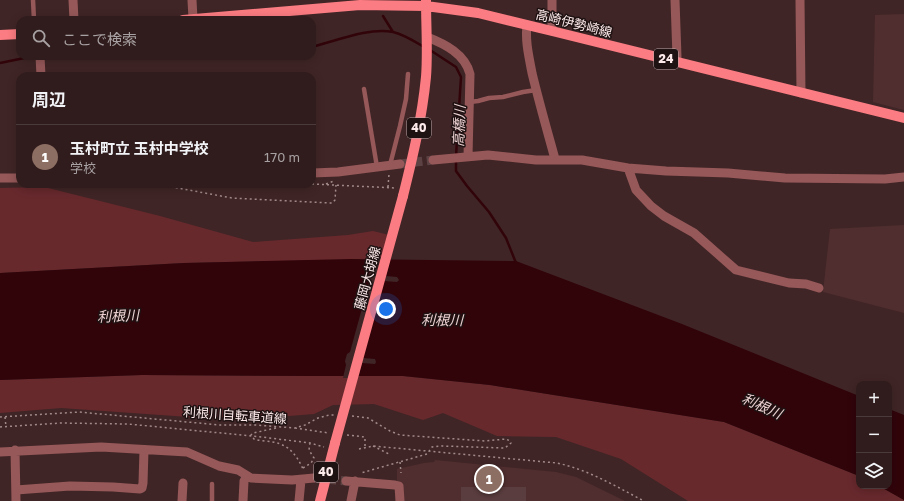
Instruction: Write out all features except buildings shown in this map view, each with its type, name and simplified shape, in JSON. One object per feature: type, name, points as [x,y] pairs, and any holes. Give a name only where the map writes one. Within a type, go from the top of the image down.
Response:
[{"type":"main road","name":"高崎伊勢崎線","points":[[220,16],[318,4],[372,5],[426,3],[478,13],[904,118]]},
{"type":"main road","name":"40","points":[[426,3],[427,39]]},
{"type":"main road","points":[[0,36],[16,34]]},
{"type":"main road","name":"藤岡大胡線","points":[[320,501],[330,445],[420,123],[427,59],[427,39]]},
{"type":"street","points":[[73,0],[74,16]]},
{"type":"street","points":[[189,16],[192,0]]},
{"type":"street","points":[[552,0],[552,32]]},
{"type":"street","points":[[675,62],[677,57],[676,0]]},
{"type":"street","points":[[800,0],[802,93]]},
{"type":"street","points":[[527,25],[526,39],[536,90],[555,159]]},
{"type":"street","points":[[427,39],[446,46],[457,53],[465,62],[470,74],[470,102],[465,156]]},
{"type":"street","points":[[40,60],[41,72]]},
{"type":"street","points":[[433,160],[488,155],[536,160],[582,160],[628,168],[666,171],[728,172],[785,178],[885,179],[904,177]]},
{"type":"street","points":[[316,173],[338,172],[377,166],[390,167],[400,164]]},
{"type":"street","points":[[628,168],[636,190],[650,206],[664,216],[694,233],[736,270],[789,283],[806,284],[820,288]]},
{"type":"street","points":[[0,178],[16,178]]},
{"type":"street","points":[[0,452],[15,450],[101,447],[187,452],[219,466],[238,470],[247,476],[256,479],[279,480],[303,476],[314,478]]},
{"type":"street","points":[[15,450],[16,501]]},
{"type":"street","points":[[16,490],[70,486],[101,486],[140,489],[142,488],[143,483],[144,450]]},
{"type":"street","points":[[243,501],[244,481],[247,476]]},
{"type":"street","points":[[299,501],[303,476]]},
{"type":"street","points":[[351,501],[352,479],[399,486],[400,501]]},
{"type":"street","points":[[182,501],[183,483]]},
{"type":"lane","points":[[33,0],[34,16]]},
{"type":"lane","points":[[390,167],[404,106],[408,74]]},
{"type":"lane","points":[[364,89],[377,166]]},
{"type":"lane","points":[[470,102],[478,102],[489,98],[503,97],[536,90]]},
{"type":"lane","points":[[212,484],[212,501]]},
{"type":"path","points":[[388,188],[390,167]]},
{"type":"path","points":[[316,184],[388,188],[400,192]]},
{"type":"path","points":[[178,188],[232,198],[332,203],[336,200],[336,185]]},
{"type":"path","name":"利根川自転車道線","points":[[0,417],[79,412],[220,425],[256,425],[295,428],[328,414],[336,415]]},
{"type":"path","points":[[352,416],[368,418],[390,432],[400,435],[485,441],[506,439],[511,443],[505,448],[442,446],[432,448],[427,454],[352,479]]},
{"type":"path","points":[[5,417],[6,427]]},
{"type":"path","points":[[0,428],[61,423],[128,424],[330,445]]},
{"type":"path","points":[[251,436],[253,433],[278,427]]},
{"type":"path","points":[[251,436],[254,439],[274,442],[284,446],[298,457],[303,476]]},
{"type":"path","points":[[365,440],[365,447]]},
{"type":"path","points":[[302,469],[311,463],[314,458],[309,450],[310,443]]},
{"type":"path","points":[[373,446],[389,454]]},
{"type":"path","points":[[359,449],[373,446],[430,450],[540,461],[571,466],[591,473],[644,501]]},
{"type":"path","points":[[400,462],[401,473]]},
{"type":"shaded area","points":[[904,14],[904,110],[873,102],[875,15]]},
{"type":"shaded area","points":[[0,188],[48,188],[160,216],[253,242],[348,235],[373,231],[389,235],[382,259],[184,263],[0,273]]},
{"type":"shaded area","points":[[904,225],[904,313],[823,292],[830,229]]},
{"type":"shaded area","points":[[142,375],[403,376],[490,385],[724,422],[856,475],[856,489],[884,489],[904,501],[688,501],[621,459],[556,437],[497,436],[443,413],[423,420],[374,404],[333,405],[314,414],[276,417],[189,417],[61,408],[0,413],[0,380]]},
{"type":"shaded area","points":[[435,460],[556,472],[576,477],[625,501],[403,501],[403,483],[397,482],[397,469],[434,462]]},
{"type":"water","name":"利根川","points":[[351,259],[516,261],[682,324],[856,395],[856,475],[724,422],[490,385],[403,376],[142,375],[0,380],[0,273],[184,263]]},
{"type":"water","points":[[892,410],[904,415],[904,500],[884,489],[892,489]]},
{"type":"pier","points":[[376,257],[391,257],[386,276],[397,277],[399,280],[397,282],[384,281],[363,358],[375,359],[375,364],[362,363],[358,378],[343,378],[346,365],[345,361],[347,354],[350,352],[369,283],[367,280],[369,273],[373,270]]},
{"type":"waterway","points":[[383,16],[393,32]]},
{"type":"waterway","name":"高橋川","points":[[316,46],[352,35],[374,31],[384,31],[402,35],[424,47]]},
{"type":"waterway","name":"高橋川","points":[[430,50],[456,67],[461,77],[456,156]]},
{"type":"waterway","name":"高橋川","points":[[0,63],[16,60]]},
{"type":"waterway","name":"高橋川","points":[[456,161],[456,171],[489,212],[506,238],[516,263]]},
{"type":"tunnel","points":[[400,164],[433,160]]},
{"type":"tunnel","points":[[314,478],[346,481]]},
{"type":"place","name":"玉村町立 玉村中学校","points":[[489,479]]}]
